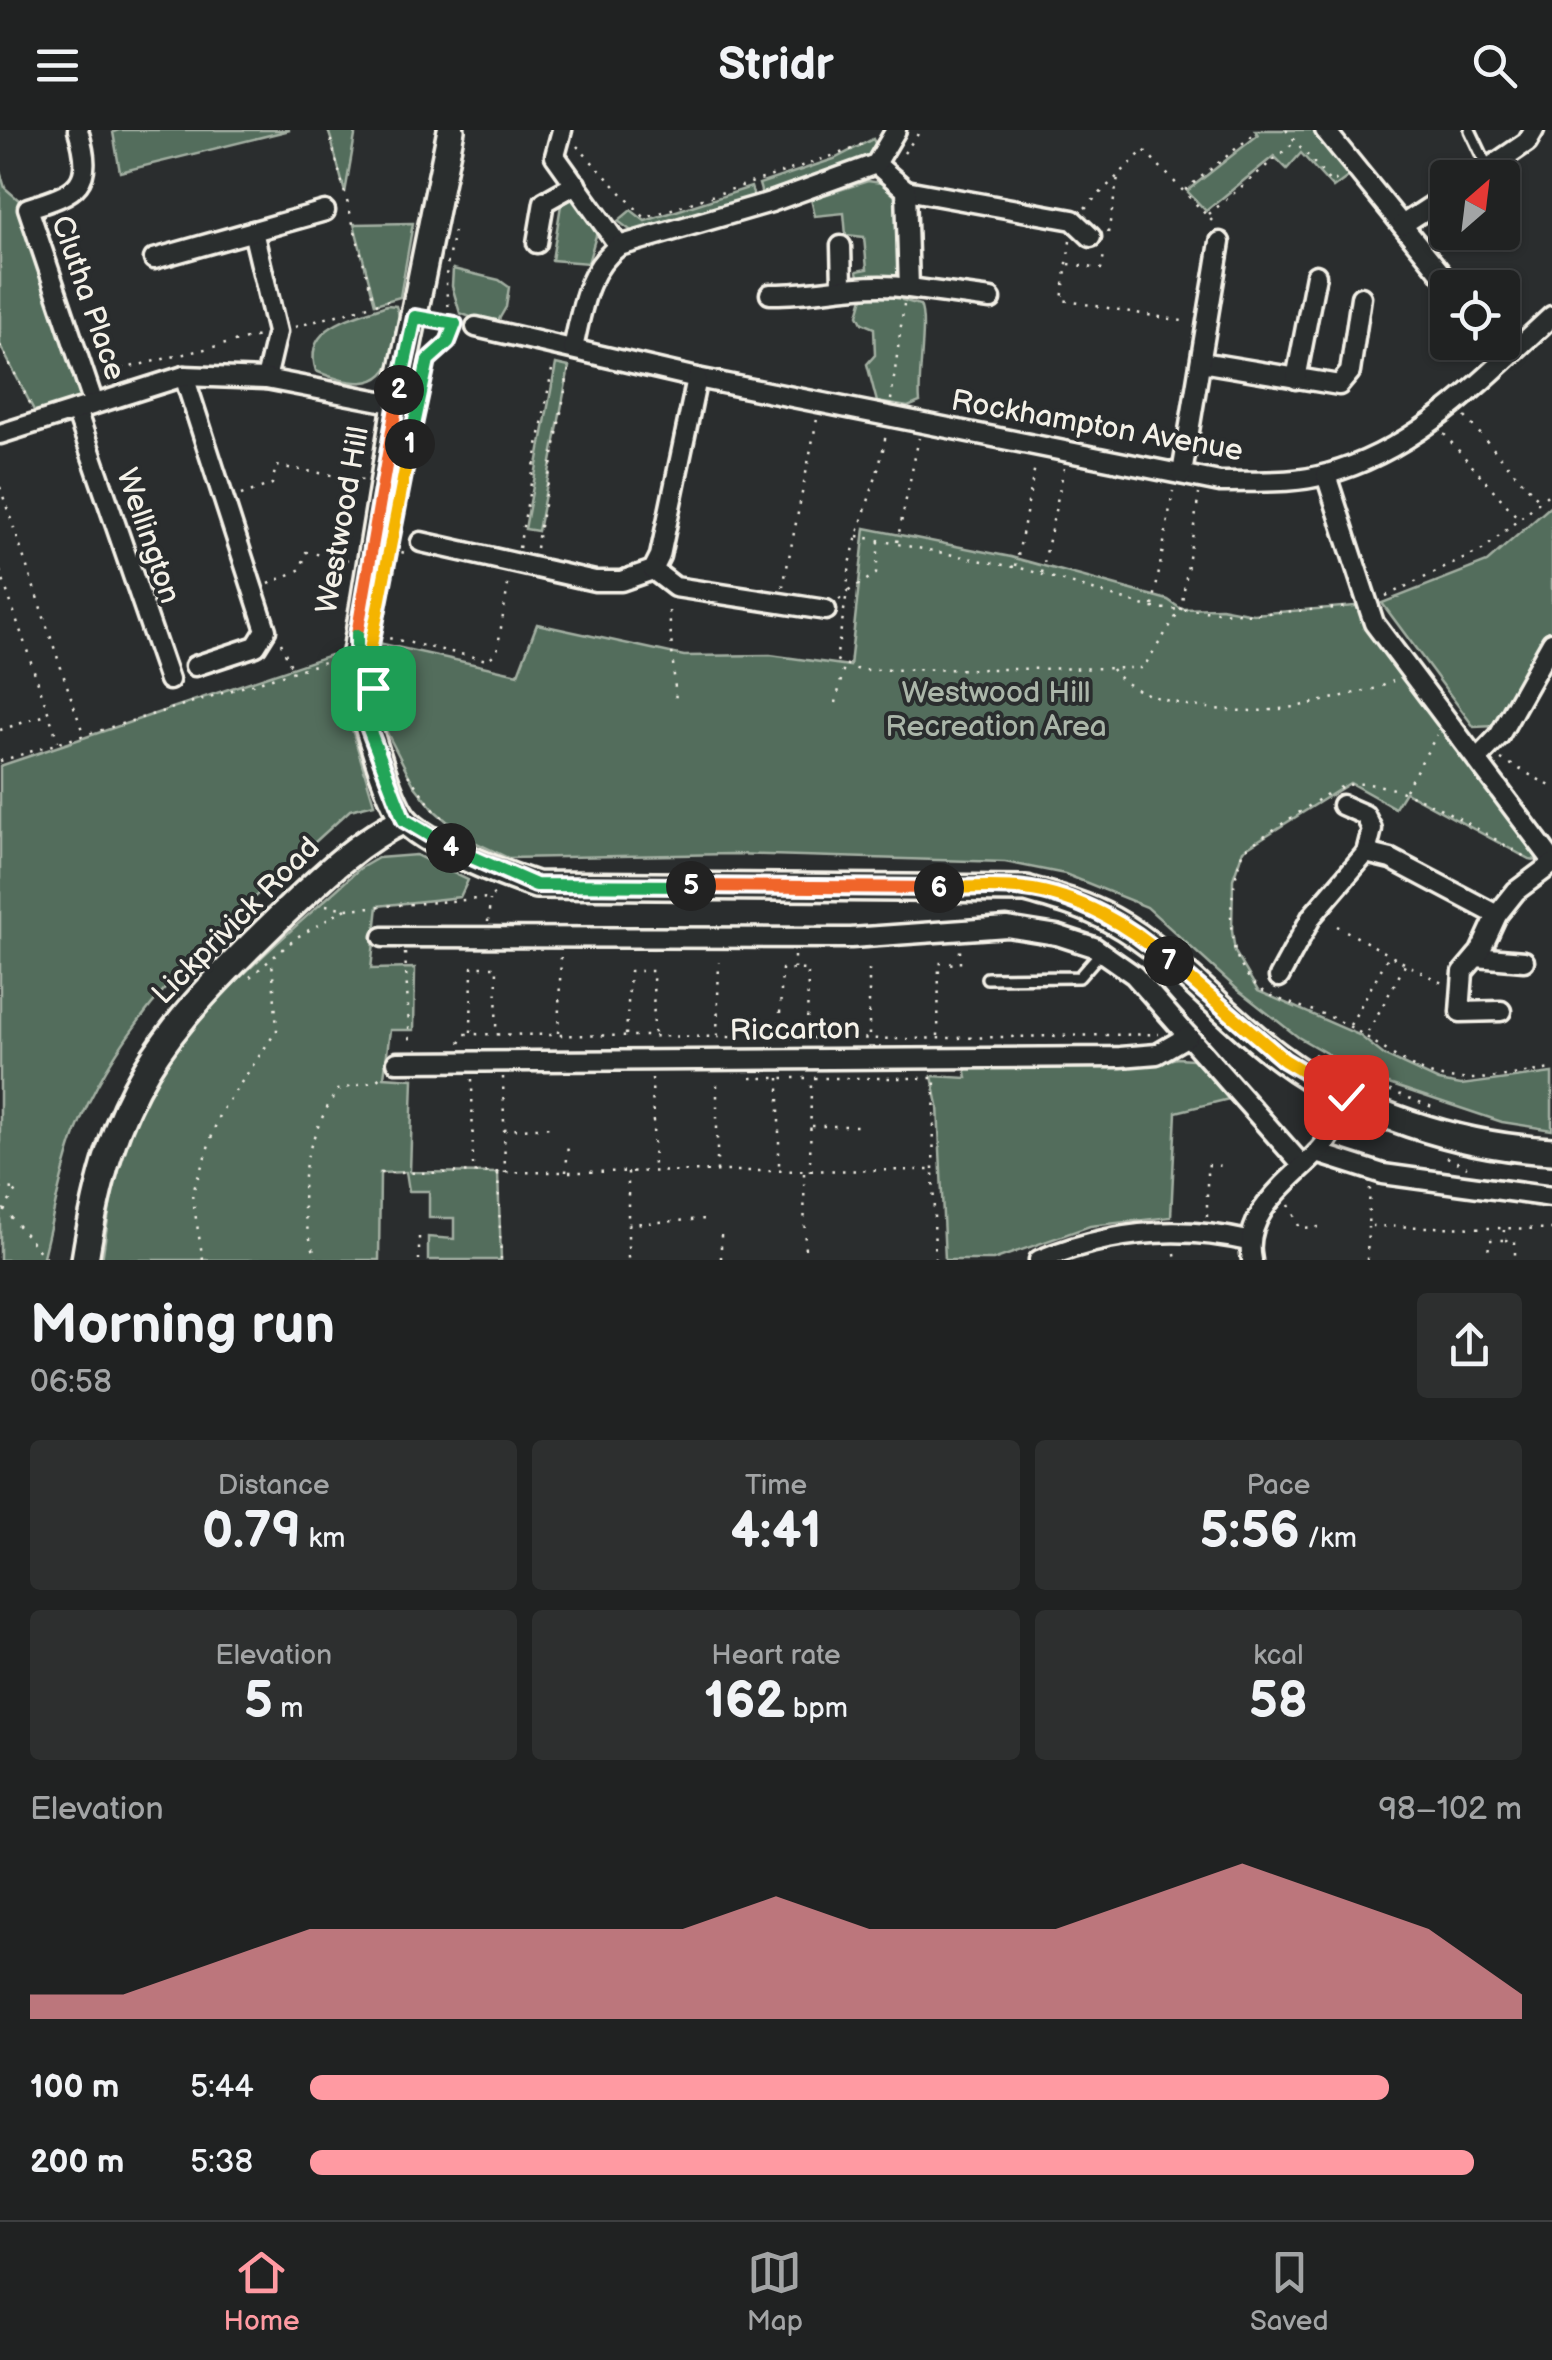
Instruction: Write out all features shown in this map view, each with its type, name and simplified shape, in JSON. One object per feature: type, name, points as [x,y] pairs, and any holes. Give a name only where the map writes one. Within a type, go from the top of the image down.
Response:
[{"type":"street","name":"Clutha Place","points":[[78,130],[85,167],[81,184],[72,193],[28,208],[85,378],[85,407]]},
{"type":"street","name":"Westwood Hill","points":[[404,820],[357,698],[354,665],[396,404],[452,130]]},
{"type":"street","points":[[1325,130],[1438,270]]},
{"type":"street","points":[[1499,160],[1528,142],[1534,130]]},
{"type":"street","points":[[876,164],[886,131]]},
{"type":"street","points":[[568,136],[554,156],[619,246]]},
{"type":"street","points":[[876,164],[906,190],[1073,220],[1091,236]]},
{"type":"street","points":[[565,346],[600,260],[619,246],[771,202],[876,164]]},
{"type":"street","points":[[537,244],[544,202],[576,184]]},
{"type":"street","points":[[906,190],[909,288]]},
{"type":"street","points":[[1402,225],[1430,207]]},
{"type":"street","points":[[154,258],[325,212]]},
{"type":"street","points":[[253,231],[276,332],[266,379]]},
{"type":"street","points":[[1179,473],[1220,242]]},
{"type":"street","points":[[841,246],[842,284]]},
{"type":"street","points":[[1296,379],[1316,275]]},
{"type":"street","points":[[770,294],[806,294],[842,284],[991,299]]},
{"type":"street","points":[[1201,362],[1339,385],[1350,372],[1361,297]]},
{"type":"street","name":"Rockhampton Avenue","points":[[1520,338],[1552,316]]},
{"type":"street","name":"Rockhampton Avenue","points":[[476,327],[697,378],[1202,478],[1286,481],[1326,475],[1374,458],[1454,405],[1493,360]]},
{"type":"street","points":[[0,434],[184,376],[266,379],[396,404]]},
{"type":"street","points":[[184,376],[266,630],[256,646],[194,666]]},
{"type":"street","points":[[421,542],[520,565],[621,581],[653,570],[660,556],[697,378]]},
{"type":"street","name":"Wellington","points":[[85,407],[169,680]]},
{"type":"street","points":[[1326,475],[1374,622],[1411,672],[1488,758],[1547,862],[1516,891],[1463,972],[1460,1012],[1501,1011]]},
{"type":"street","points":[[653,570],[675,587],[826,610]]},
{"type":"street","points":[[1488,758],[1552,642]]},
{"type":"street","points":[[1279,977],[1312,916],[1366,853],[1372,829],[1365,816],[1342,804]]},
{"type":"street","points":[[404,820],[465,857],[536,885],[1026,889],[1072,902],[1112,920],[1160,953],[1284,1060],[1346,1097],[1480,1142],[1552,1152]]},
{"type":"street","name":"Lickprivick Road","points":[[85,1260],[108,1144],[147,1064],[220,976],[298,901],[372,837],[404,820]]},
{"type":"street","points":[[1366,853],[1391,859],[1498,915]]},
{"type":"street","points":[[384,936],[852,938],[1007,926],[1056,934],[1101,952],[1134,975],[1182,1040],[1302,1165]]},
{"type":"street","points":[[1476,957],[1524,961]]},
{"type":"street","name":"Riccarton","points":[[397,1062],[717,1068],[1120,1057],[1157,1054],[1182,1040]]},
{"type":"street","points":[[1252,1260],[1248,1241],[1274,1193],[1318,1153],[1332,1133],[1346,1097]]},
{"type":"street","points":[[1318,1153],[1370,1170],[1476,1190],[1552,1197]]},
{"type":"street","points":[[1040,1260],[1122,1234],[1220,1234],[1248,1241]]},
{"type":"lane","points":[[1470,130],[1477,160]]},
{"type":"lane","points":[[987,978],[1079,976],[1101,952]]},
{"type":"path","points":[[328,130],[375,304]]},
{"type":"path","points":[[1184,192],[1259,130]]},
{"type":"path","points":[[1286,130],[1331,183],[1355,167]]},
{"type":"path","points":[[568,136],[645,218],[856,148],[886,131]]},
{"type":"path","points":[[1207,215],[1296,142]]},
{"type":"path","points":[[1207,325],[1062,300],[1073,220],[1144,150],[1232,242],[1220,242]]},
{"type":"path","points":[[428,360],[448,342],[455,324],[446,282],[454,229]]},
{"type":"path","points":[[909,288],[882,470],[856,536],[836,660],[859,670],[1143,668],[1180,609],[1202,478]]},
{"type":"path","points":[[85,378],[375,304],[417,307],[455,324],[476,327]]},
{"type":"path","points":[[0,345],[39,420]]},
{"type":"path","points":[[520,565],[565,346]]},
{"type":"path","points":[[373,635],[487,660],[497,652],[520,565],[565,346]]},
{"type":"path","points":[[780,604],[820,402]]},
{"type":"path","points":[[1454,405],[1540,501]]},
{"type":"path","points":[[1432,421],[1520,519]]},
{"type":"path","points":[[897,544],[922,423]]},
{"type":"path","points":[[1016,567],[1039,444]]},
{"type":"path","points":[[1042,574],[1068,450]]},
{"type":"path","points":[[225,500],[272,484],[276,466],[363,480]]},
{"type":"path","points":[[1152,608],[1179,473]]},
{"type":"path","points":[[0,486],[84,735]]},
{"type":"path","points":[[856,536],[1016,567],[1152,608],[1253,614],[1368,605],[1484,550],[1552,491]]},
{"type":"path","points":[[826,610],[876,574],[880,541]]},
{"type":"path","points":[[254,589],[302,569],[306,552],[349,560]]},
{"type":"path","points":[[386,563],[388,552]]},
{"type":"path","points":[[0,571],[58,742]]},
{"type":"path","points":[[669,610],[676,702]]},
{"type":"path","points":[[266,630],[277,634],[294,671]]},
{"type":"path","points":[[0,761],[335,659]]},
{"type":"path","points":[[836,703],[840,672],[846,664]]},
{"type":"path","points":[[1112,668],[1122,684],[1158,701],[1270,710],[1378,688],[1411,672]]},
{"type":"path","points":[[0,730],[49,714]]},
{"type":"path","points":[[1405,790],[1442,726]]},
{"type":"path","points":[[1488,758],[1552,787]]},
{"type":"path","points":[[405,772],[435,811],[457,829]]},
{"type":"path","points":[[1547,862],[1405,790],[1350,783],[1242,850],[1233,879],[1232,931],[1246,974],[1263,991],[1349,1026],[1425,1073],[1452,1079],[1552,1069]]},
{"type":"path","points":[[298,901],[346,908],[490,898],[500,889],[485,882]]},
{"type":"path","points":[[488,937],[490,898]]},
{"type":"path","points":[[248,979],[297,937],[346,908]]},
{"type":"path","points":[[1337,926],[1462,993]]},
{"type":"path","points":[[405,937],[410,1044]]},
{"type":"path","points":[[558,1035],[562,950]]},
{"type":"path","points":[[1349,1026],[1389,954]]},
{"type":"path","points":[[203,1260],[192,1195],[219,1115],[277,1030],[278,996],[272,961]]},
{"type":"path","points":[[717,1171],[719,962]]},
{"type":"path","points":[[938,1038],[939,963],[960,964]]},
{"type":"path","points":[[869,964],[869,1037]]},
{"type":"path","points":[[1366,1035],[1406,964]]},
{"type":"path","points":[[471,1034],[472,967],[487,967],[497,968],[496,1035]]},
{"type":"path","points":[[779,1036],[782,968],[808,970],[808,1037]]},
{"type":"path","points":[[626,1038],[630,971],[652,971],[654,1038]]},
{"type":"path","points":[[456,1052],[465,1034],[938,1038],[1154,1032],[1182,1040]]},
{"type":"path","points":[[1313,1053],[1375,1085],[1436,1108]]},
{"type":"path","points":[[317,1260],[302,1220],[305,1154],[338,1090],[376,1081],[397,1062]]},
{"type":"path","points":[[472,1078],[473,1171]]},
{"type":"path","points":[[502,1078],[505,1173]]},
{"type":"path","points":[[652,1078],[654,1171]]},
{"type":"path","points":[[779,1078],[780,1172]]},
{"type":"path","points":[[805,1260],[811,1078],[934,1078],[935,1260]]},
{"type":"path","points":[[812,1126],[860,1126]]},
{"type":"path","points":[[503,1130],[553,1127]]},
{"type":"path","points":[[566,1172],[568,1144]]},
{"type":"path","points":[[1433,1150],[1475,1170]]},
{"type":"path","points":[[1448,1154],[1462,1157]]},
{"type":"path","points":[[1207,1224],[1208,1166],[1224,1166]]},
{"type":"path","points":[[628,1170],[628,1260]]},
{"type":"path","points":[[380,1173],[933,1170]]},
{"type":"path","points":[[1367,1260],[1370,1170]]},
{"type":"path","points":[[498,1173],[501,1260]]},
{"type":"path","points":[[0,1188],[18,1189],[4,1208],[47,1260]]},
{"type":"path","points":[[1289,1204],[1300,1228],[1319,1227]]},
{"type":"path","points":[[628,1224],[706,1219]]},
{"type":"path","points":[[1368,1226],[1552,1229]]},
{"type":"path","points":[[1503,1240],[1504,1228]]},
{"type":"path","points":[[721,1235],[721,1260]]},
{"type":"path","points":[[419,1237],[420,1260]]},
{"type":"path","points":[[1488,1260],[1489,1240],[1515,1240],[1515,1260]]},
{"type":"path","points":[[1176,1253],[1176,1260]]},
{"type":"path","points":[[274,1260],[293,1260]]},
{"type":"green space","points":[[290,130],[120,172],[113,132]]},
{"type":"green space","points":[[328,130],[356,130],[345,193],[331,139]]},
{"type":"green space","points":[[1255,130],[1313,130],[1352,174],[1333,188],[1301,153],[1287,169],[1274,156],[1206,211],[1187,191],[1258,135]]},
{"type":"green space","points":[[873,139],[878,149],[861,163],[763,198],[759,184],[834,159]]},
{"type":"green space","points":[[0,171],[5,188],[28,208],[94,404],[39,420],[0,345]]},
{"type":"green space","points":[[868,181],[881,183],[905,205],[905,275],[894,283],[858,276],[857,271],[867,269],[864,237],[846,235],[844,213],[815,216],[811,199]]},
{"type":"green space","points":[[751,187],[755,200],[634,233],[618,221],[631,210],[645,221]]},
{"type":"green space","points":[[573,199],[585,207],[597,232],[588,263],[552,260],[561,205]]},
{"type":"green space","points":[[413,223],[400,297],[375,304],[354,224]]},
{"type":"green space","points":[[453,269],[499,280],[509,287],[506,307],[498,321],[488,324],[460,313],[452,286]]},
{"type":"green space","points":[[865,290],[900,293],[902,300],[920,305],[920,402],[908,407],[877,402],[867,364],[875,355],[874,328],[862,323],[858,315]]},
{"type":"green space","points":[[387,305],[396,306],[401,322],[393,353],[381,375],[350,382],[316,371],[313,356],[323,334],[347,319]]},
{"type":"green space","points":[[556,364],[569,367],[538,531],[525,529]]},
{"type":"green space","points":[[1552,505],[1552,630],[1496,726],[1474,727],[1382,603],[1487,562]]},
{"type":"green space","name":"Westwood Hill Recreation Area","points":[[865,528],[1011,557],[1168,600],[1181,609],[1221,608],[1253,614],[1368,605],[1552,862],[1529,859],[1405,792],[1395,808],[1350,783],[1243,850],[1233,879],[1235,952],[1258,991],[1359,1035],[1385,1056],[1439,1081],[1461,1085],[1552,1073],[1552,1130],[1502,1122],[1368,1077],[1298,1037],[1238,990],[1147,907],[1065,874],[1005,862],[732,854],[508,858],[468,839],[435,811],[414,785],[382,723],[373,688],[370,641],[518,674],[537,624],[684,656],[770,655],[850,666]]},
{"type":"green space","points":[[330,655],[374,804],[350,810],[231,919],[158,997],[125,1040],[75,1134],[42,1260],[0,1260],[0,766]]},
{"type":"green space","points":[[416,855],[468,880],[460,897],[378,906],[371,969],[415,968],[414,1030],[390,1030],[384,1077],[413,1079],[410,1172],[498,1173],[501,1260],[428,1260],[428,1237],[454,1239],[454,1218],[429,1218],[429,1191],[409,1191],[406,1172],[380,1173],[379,1260],[102,1260],[112,1192],[125,1141],[150,1087],[174,1052],[232,986],[359,869],[378,858]]},
{"type":"green space","points":[[1193,1059],[1229,1099],[1176,1112],[1171,1217],[1090,1226],[993,1260],[945,1260],[938,1105],[932,1076],[967,1078],[965,1066],[1151,1064]]},
{"type":"route","points":[[373,688],[370,650],[428,360],[448,342],[455,324],[415,317],[396,404],[354,665],[357,698],[404,820],[465,857],[536,885],[1026,889],[1072,902],[1112,920],[1160,953],[1284,1060],[1346,1097]]}]
